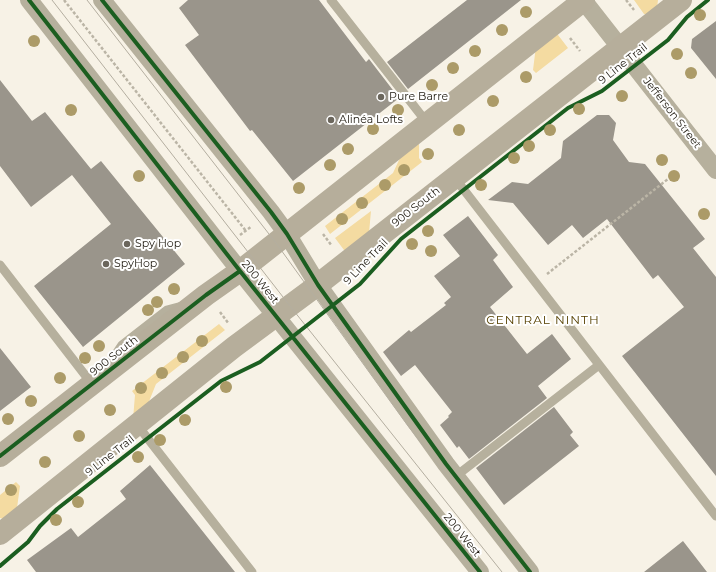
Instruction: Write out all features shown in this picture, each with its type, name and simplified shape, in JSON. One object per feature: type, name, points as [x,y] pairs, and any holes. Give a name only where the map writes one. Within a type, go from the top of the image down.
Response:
[{"type":"street","name":"200 West","points":[[29,0],[240,271],[480,572]]},
{"type":"street","points":[[102,0],[287,234],[318,285],[456,476],[530,572]]},
{"type":"street","name":"900 South","points":[[0,456],[428,124],[583,0]]},
{"type":"street","name":"Jefferson Street","points":[[583,0],[716,170]]},
{"type":"street","name":"900 South","points":[[0,534],[138,426],[234,347],[277,317],[681,0]]},
{"type":"lane","points":[[332,0],[428,124]]},
{"type":"lane","points":[[454,177],[716,516]]},
{"type":"lane","points":[[0,265],[97,380]]},
{"type":"lane","points":[[456,476],[600,365]]},
{"type":"lane","points":[[138,426],[252,572]]},
{"type":"path","points":[[64,0],[246,232]]},
{"type":"path","points":[[567,33],[584,56]]},
{"type":"path","points":[[536,283],[668,179]]},
{"type":"path","points":[[240,235],[252,226]]},
{"type":"path","points":[[319,229],[336,251]]},
{"type":"shaded area","points":[[634,0],[658,0],[657,8],[648,14],[644,14]]},
{"type":"shaded area","points":[[555,31],[568,48],[536,73],[533,70],[536,46]]},
{"type":"shaded area","points":[[419,136],[419,158],[422,162],[330,234],[325,226],[393,173],[405,147]]},
{"type":"shaded area","points":[[371,211],[369,233],[344,250],[335,238]]},
{"type":"shaded area","points":[[219,324],[225,330],[156,384],[146,409],[133,419],[135,395],[132,391]]},
{"type":"shaded area","points":[[16,482],[20,486],[17,508],[4,519],[0,518],[0,495]]},
{"type":"building","points":[[188,0],[319,0],[366,62],[369,59],[399,98],[293,181],[252,130],[250,131],[185,45],[199,35],[179,8]]},
{"type":"building","points":[[467,0],[521,0],[408,89],[387,62]]},
{"type":"building","points":[[716,21],[716,79],[691,48],[692,39]]},
{"type":"building","name":"Spy Hop","points":[[0,80],[32,121],[45,112],[91,169],[101,161],[185,264],[83,347],[34,286],[111,224],[72,175],[31,207],[0,166]]},
{"type":"building","points":[[597,115],[609,115],[616,123],[613,140],[629,162],[645,164],[705,239],[693,248],[716,277],[716,476],[622,356],[684,307],[658,275],[653,279],[607,219],[583,238],[572,225],[548,245],[513,203],[488,200],[512,182],[528,184],[561,158],[563,141]]},
{"type":"building","points":[[468,216],[498,255],[493,260],[513,287],[490,307],[527,354],[552,334],[571,359],[538,386],[547,398],[469,459],[459,446],[457,448],[440,425],[452,412],[415,365],[401,376],[383,352],[409,330],[411,332],[446,305],[444,303],[451,297],[434,276],[460,256],[443,235]]},
{"type":"building","points":[[0,348],[31,387],[0,411]]},
{"type":"building","points":[[554,407],[573,432],[570,435],[579,446],[504,505],[476,468]]},
{"type":"building","points":[[150,465],[235,572],[36,572],[27,560],[71,528],[78,537],[126,499],[120,491]]},
{"type":"building","points":[[683,541],[707,572],[644,572]]},
{"type":"tram line","points":[[52,0],[290,306],[502,572]]},
{"type":"tram line","points":[[87,0],[276,243],[408,426],[521,572]]},
{"type":"cycle path","points":[[29,0],[240,271],[480,572]]},
{"type":"cycle path","points":[[102,0],[271,212],[287,234],[318,285],[446,464],[530,572]]},
{"type":"cycle path","name":"9 Line Trail","points":[[0,566],[28,542],[40,526],[57,509],[221,381],[260,362],[360,284],[401,239],[568,108],[602,91],[668,40],[687,17],[708,0]]},
{"type":"cycle path","points":[[0,456],[206,295],[240,271]]},
{"type":"place","name":"Pure Barre","points":[[381,97]]},
{"type":"place","name":"Alinéa Lofts","points":[[331,120]]},
{"type":"place","name":"Spy Hop","points":[[127,244]]},
{"type":"place","name":"SpyHop","points":[[106,264]]},
{"type":"district","name":"CENTRAL NINTH","points":[[543,320]]}]
